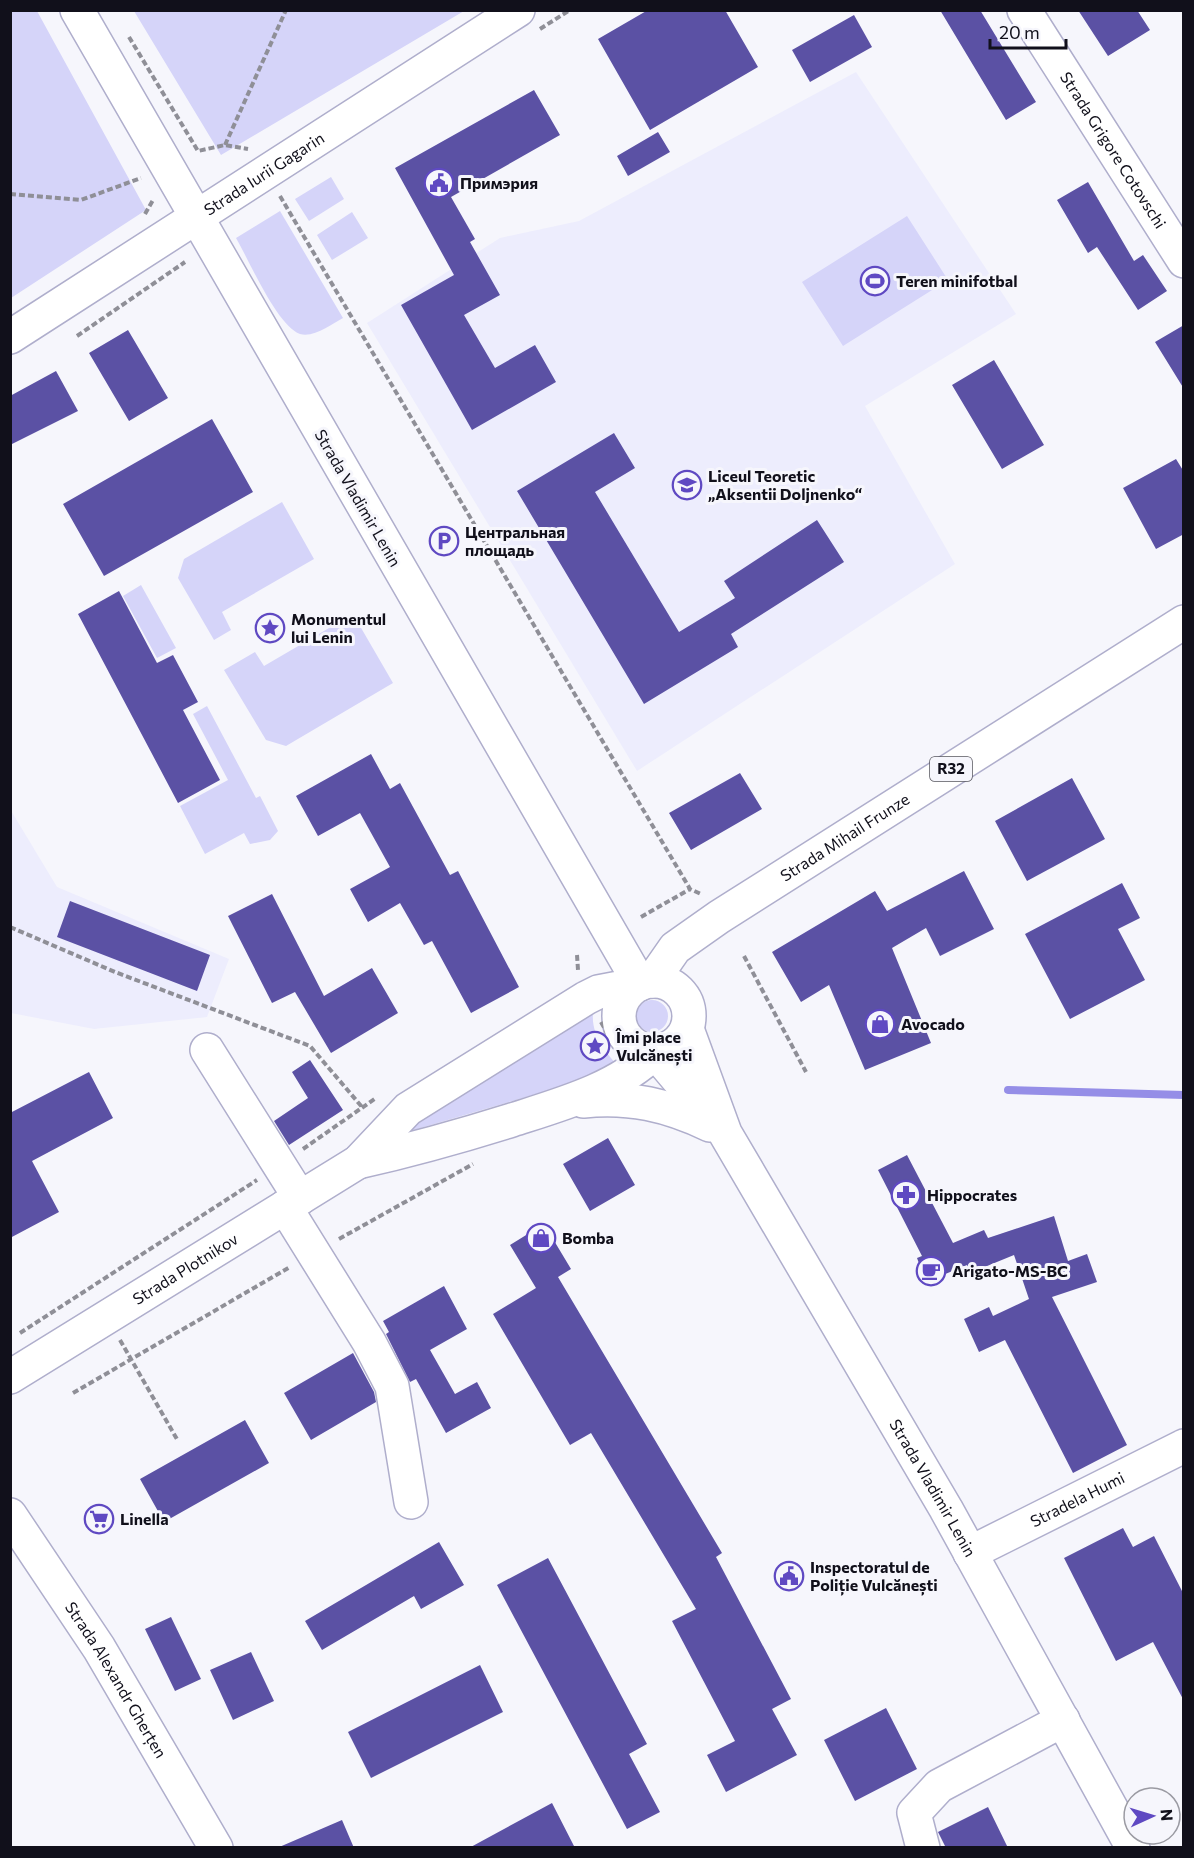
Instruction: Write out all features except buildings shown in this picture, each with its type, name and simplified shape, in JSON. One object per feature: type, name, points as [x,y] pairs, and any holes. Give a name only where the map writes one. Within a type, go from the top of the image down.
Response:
[{"type":"main road","name":"Strada Vladimir Lenin","points":[[77,10],[195,218],[646,983],[624,999],[620,1021],[630,1041],[639,1048],[655,1052],[699,1107],[725,1133]]},
{"type":"main road","name":"Strada Iurii Gagarin","points":[[10,337],[518,10]]},
{"type":"main road","name":"Strada Grigore Cotovschi","points":[[1024,10],[1184,261]]},
{"type":"main road","name":"Strada Mihail Frunze","points":[[646,983],[713,907],[1184,622]]},
{"type":"main road","name":"Strada Mihail Frunze","points":[[683,996],[690,962],[713,907]]},
{"type":"main road","points":[[646,983],[674,988],[683,996]]},
{"type":"main road","name":"Strada Plotnikov","points":[[10,1377],[358,1162],[417,1102],[586,998],[598,992],[646,983]]},
{"type":"main road","name":"Strada Vladimir Lenin","points":[[683,996],[688,1007],[687,1029],[725,1133],[970,1553],[1133,1848]]},
{"type":"main road","points":[[655,1052],[672,1046],[687,1029]]},
{"type":"main road","points":[[207,1050],[293,1203],[313,1254],[369,1342],[392,1386],[411,1502]]},
{"type":"main road","name":"Strada Plotnikov","points":[[358,1162],[426,1147],[563,1104],[629,1075],[655,1052]]},
{"type":"main road","points":[[563,1104],[602,1099],[656,1103],[686,1113],[725,1133]]},
{"type":"main road","name":"Stradela Humi","points":[[970,1553],[1184,1446]]},
{"type":"main road","name":"Strada Alexandr Gherțen","points":[[10,1515],[99,1648],[216,1848]]},
{"type":"main road","points":[[923,1848],[914,1814],[939,1786],[1063,1720]]},
{"type":"path","points":[[225,145],[286,10]]},
{"type":"path","points":[[125,31],[198,151]]},
{"type":"path","points":[[10,194],[81,200],[166,167],[198,151],[225,145],[252,149],[690,889],[713,907]]},
{"type":"path","points":[[641,917],[690,889]]},
{"type":"path","points":[[10,927],[115,972],[310,1046],[362,1107]]},
{"type":"path","points":[[744,956],[806,1072]]},
{"type":"path","points":[[600,1020],[621,1056]]},
{"type":"path","points":[[73,1394],[130,1359],[476,1162]]},
{"type":"path","points":[[94,1286],[106,1318],[178,1441]]},
{"type":"shaded area","points":[[11,10],[37,11],[146,210],[11,298]]},
{"type":"shaded area","points":[[134,11],[464,11],[221,155]]},
{"type":"shaded area","name":"Liceul Teoretic „Aksentii Doljnenko“","points":[[856,72],[1016,314],[865,406],[955,564],[637,771],[367,323],[500,238],[579,221]]},
{"type":"shaded area","points":[[331,177],[344,199],[309,221],[295,199]]},
{"type":"shaded area","points":[[280,211],[343,318],[311,334],[300,334],[282,319],[264,291],[236,238]]},
{"type":"shaded area","points":[[352,212],[368,238],[332,260],[317,235]]},
{"type":"shaded area","name":"Teren minifotbal","points":[[907,216],[948,280],[843,346],[802,282]]},
{"type":"shaded area","points":[[282,502],[314,559],[222,612],[231,630],[214,640],[178,578],[184,559]]},
{"type":"shaded area","points":[[141,585],[176,648],[157,658],[123,596]]},
{"type":"shaded area","points":[[353,614],[393,683],[286,746],[266,740],[224,670],[255,652],[264,666]]},
{"type":"shaded area","points":[[207,706],[256,798],[260,796],[278,831],[270,840],[250,844],[244,833],[205,854],[180,806],[228,780],[193,714]]},
{"type":"shaded area","points":[[10,809],[57,887],[229,959],[207,1017],[94,1029],[11,1013]]},
{"type":"shaded area","points":[[652,1000],[663,1005],[668,1016],[663,1027],[652,1032],[641,1027],[636,1016],[641,1005]]},
{"type":"shaded area","points":[[593,1014],[597,1037],[605,1051],[621,1069],[400,1134]]},
{"type":"waterway","points":[[1008,1090],[1184,1095]]},
{"type":"place","name":"Примэрия","points":[[439,183]]},
{"type":"place","name":"Teren minifotbal","points":[[875,281]]},
{"type":"place","name":"Liceul Teoretic „Aksentii Doljnenko“","points":[[687,485]]},
{"type":"place","name":"Центральная площадь","points":[[444,541]]},
{"type":"place","name":"Monumentul lui Lenin","points":[[270,628]]},
{"type":"place","name":"Avocado","points":[[880,1024]]},
{"type":"place","name":"Îmi place Vulcănești","points":[[595,1046]]},
{"type":"place","name":"Hippocrates","points":[[906,1195]]},
{"type":"place","name":"Bomba","points":[[541,1238]]},
{"type":"place","name":"Arigato-MS-BC","points":[[931,1271]]},
{"type":"place","name":"Linella","points":[[99,1519]]},
{"type":"place","name":"Inspectoratul de Poliție Vulcănești","points":[[789,1576]]}]
